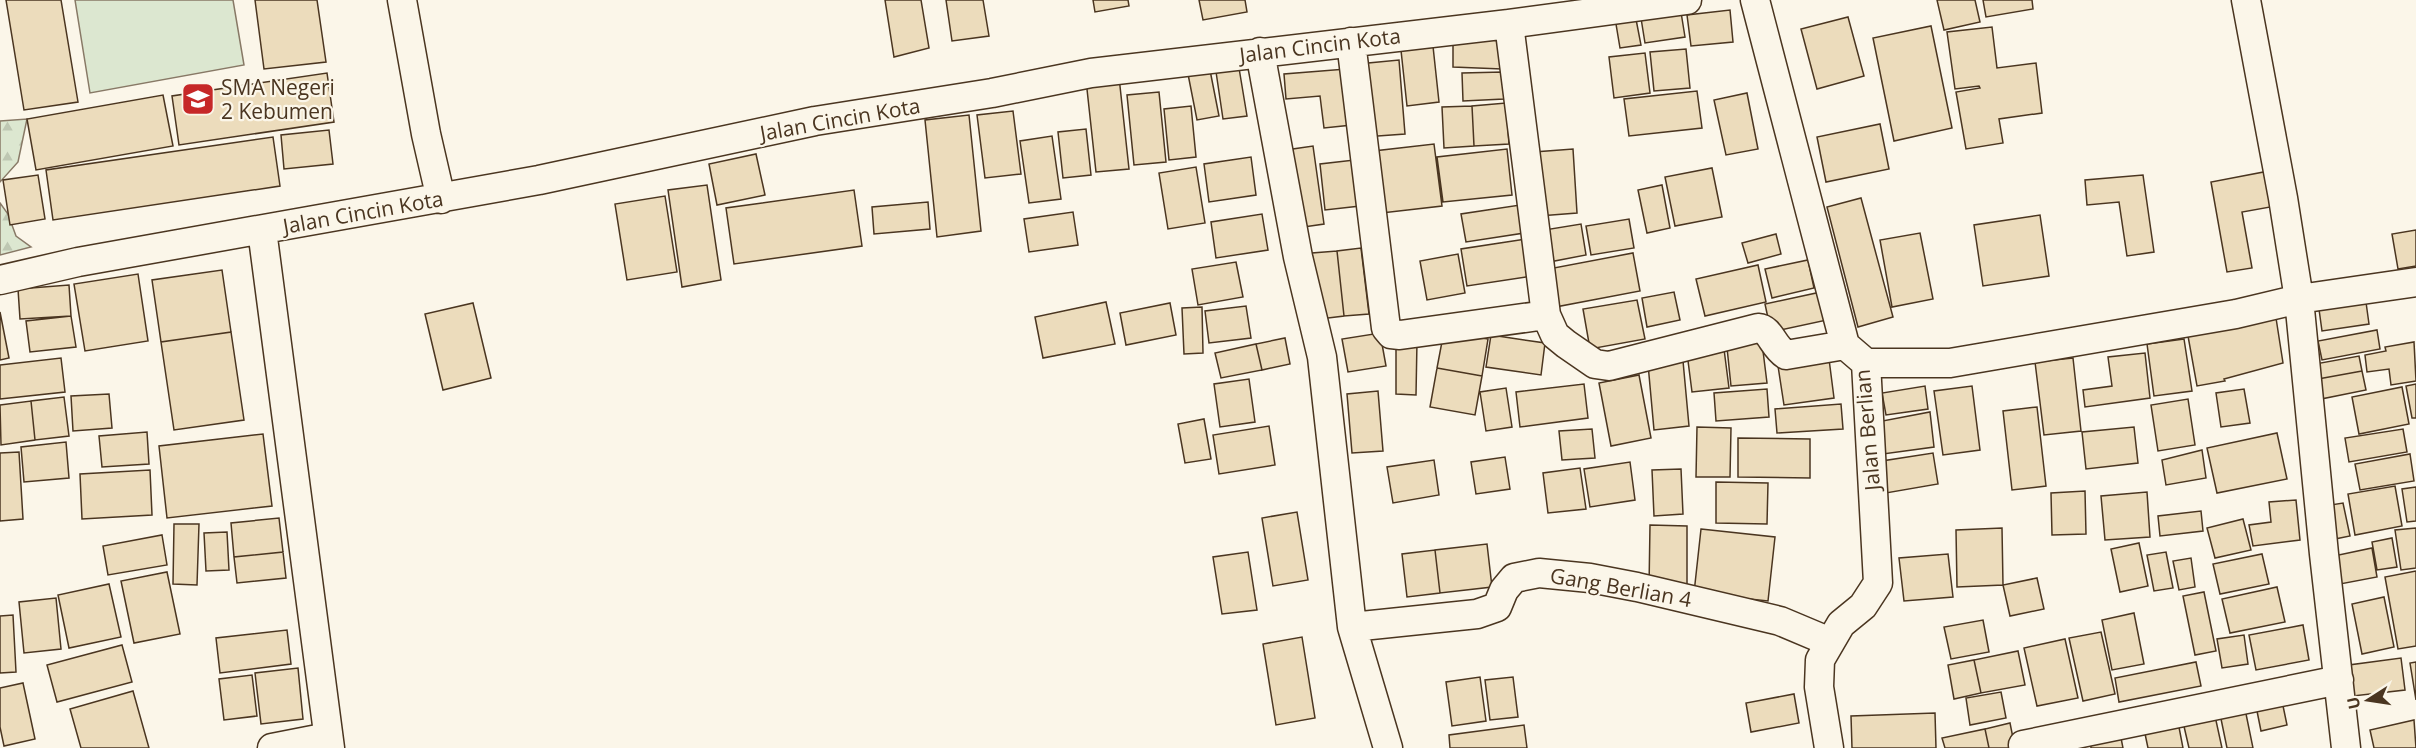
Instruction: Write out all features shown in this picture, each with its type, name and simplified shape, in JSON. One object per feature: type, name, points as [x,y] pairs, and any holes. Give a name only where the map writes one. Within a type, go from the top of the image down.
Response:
[{"type":"street","points":[[402,0],[426,134],[441,199]]},
{"type":"street","name":"Jalan Cincin Kota","points":[[0,280],[78,262],[441,199],[815,121],[992,93],[1091,73],[1509,24],[1687,0]]},
{"type":"street","name":"Jalan Berlian","points":[[1755,0],[1856,354],[1878,584],[1863,606],[1841,624],[1820,660],[1819,687],[1829,748]]},
{"type":"street","points":[[2246,0],[2283,198],[2299,299],[2346,748]]},
{"type":"street","points":[[1509,24],[1546,315],[1555,335],[1595,364],[1609,366],[1758,328],[1767,332],[1778,350],[1786,355],[1856,354],[1950,363],[2236,314],[2299,299],[2416,282]]},
{"type":"street","points":[[1351,42],[1386,328],[1391,334],[1400,335],[1546,315]]},
{"type":"street","points":[[1260,52],[1298,257],[1322,357],[1352,627],[1388,748]]},
{"type":"street","points":[[262,230],[329,742],[272,748]]},
{"type":"street","name":"Gang Berlian 4","points":[[1352,627],[1477,614],[1497,607],[1503,590],[1514,578],[1539,573],[1590,578],[1714,604],[1780,621],[1830,642]]},
{"type":"street","points":[[2023,745],[2339,680]]},
{"type":"green space","points":[[75,0],[233,0],[244,65],[90,93]]},
{"type":"green space","points":[[27,119],[18,162],[0,182],[0,121]]},
{"type":"green space","points":[[0,203],[8,214],[16,236],[31,247],[0,255]]},
{"type":"building","points":[[6,0],[61,0],[78,102],[24,110]]},
{"type":"building","name":"SMA Negeri 2 Kebumen","points":[[255,0],[317,0],[326,62],[264,69]]},
{"type":"building","points":[[885,0],[921,0],[929,48],[894,57]]},
{"type":"building","points":[[946,0],[983,0],[989,36],[952,41]]},
{"type":"building","points":[[1093,0],[1128,0],[1129,6],[1095,12]]},
{"type":"building","points":[[1199,0],[1245,0],[1247,12],[1203,20]]},
{"type":"building","points":[[1937,0],[1975,0],[1980,22],[1944,30]]},
{"type":"building","points":[[1983,0],[2032,0],[2033,9],[1986,17]]},
{"type":"building","points":[[1680,6],[1685,37],[1645,43],[1640,12]]},
{"type":"building","points":[[1730,10],[1733,42],[1691,46],[1687,15]]},
{"type":"building","points":[[1635,14],[1641,45],[1620,48],[1615,18]]},
{"type":"building","points":[[1848,17],[1864,76],[1817,89],[1801,29]]},
{"type":"building","points":[[1931,26],[1952,128],[1894,141],[1873,38]]},
{"type":"building","points":[[1992,27],[1997,68],[2036,63],[2042,113],[1999,119],[2003,143],[1966,149],[1956,92],[1980,88],[1979,86],[1955,89],[1947,32]]},
{"type":"building","points":[[1453,36],[1503,37],[1502,69],[1453,67]]},
{"type":"building","points":[[1432,37],[1439,102],[1407,106],[1400,41]]},
{"type":"building","points":[[1686,49],[1690,88],[1654,91],[1650,52]]},
{"type":"building","points":[[1645,53],[1650,93],[1614,98],[1609,57]]},
{"type":"building","points":[[1399,60],[1405,134],[1364,137],[1358,64]]},
{"type":"building","points":[[1238,62],[1247,116],[1223,119],[1215,65]]},
{"type":"building","points":[[1209,65],[1219,116],[1197,120],[1187,69]]},
{"type":"building","points":[[1346,69],[1352,125],[1324,128],[1320,96],[1286,99],[1284,74]]},
{"type":"building","points":[[1503,72],[1504,99],[1463,101],[1462,73]]},
{"type":"building","points":[[327,73],[334,122],[179,145],[172,96]]},
{"type":"building","points":[[1119,77],[1129,169],[1096,172],[1086,80]]},
{"type":"building","points":[[1697,91],[1702,128],[1629,136],[1624,99]]},
{"type":"building","points":[[1159,92],[1166,162],[1134,165],[1127,95]]},
{"type":"building","points":[[1747,93],[1758,149],[1726,155],[1714,100]]},
{"type":"building","points":[[163,95],[173,146],[36,170],[27,119]]},
{"type":"building","points":[[1506,103],[1509,144],[1474,146],[1472,106]]},
{"type":"building","points":[[1191,106],[1196,157],[1169,160],[1164,109]]},
{"type":"building","points":[[1472,106],[1474,146],[1444,148],[1442,107]]},
{"type":"building","points":[[1013,111],[1021,174],[985,178],[977,115]]},
{"type":"building","points":[[969,115],[981,231],[937,237],[925,120]]},
{"type":"building","points":[[1880,124],[1889,169],[1826,182],[1817,137]]},
{"type":"building","points":[[1086,129],[1091,175],[1063,178],[1058,132]]},
{"type":"building","points":[[329,130],[333,164],[284,169],[281,135]]},
{"type":"building","points":[[1052,136],[1061,199],[1029,203],[1020,141]]},
{"type":"building","points":[[273,137],[280,186],[53,220],[46,170]]},
{"type":"building","points":[[1434,144],[1442,206],[1373,214],[1365,152]]},
{"type":"building","points":[[1313,146],[1324,224],[1297,228],[1286,150]]},
{"type":"building","points":[[1507,149],[1512,195],[1443,202],[1437,157]]},
{"type":"building","points":[[1573,149],[1577,213],[1539,216],[1534,152]]},
{"type":"building","points":[[756,154],[765,195],[717,205],[709,164]]},
{"type":"building","points":[[1251,157],[1256,195],[1209,202],[1204,164]]},
{"type":"building","points":[[1363,159],[1369,205],[1325,210],[1320,164]]},
{"type":"building","points":[[1196,167],[1205,223],[1168,229],[1159,173]]},
{"type":"building","points":[[1712,168],[1722,217],[1675,226],[1665,177]]},
{"type":"building","points":[[2269,171],[2276,206],[2242,212],[2252,268],[2227,272],[2211,182]]},
{"type":"building","points":[[38,175],[45,219],[10,225],[3,180]]},
{"type":"building","points":[[2143,175],[2154,252],[2127,256],[2119,202],[2087,205],[2085,180]]},
{"type":"building","points":[[707,185],[721,280],[682,287],[668,190]]},
{"type":"building","points":[[1662,185],[1670,228],[1647,233],[1638,190]]},
{"type":"building","points":[[854,190],[862,246],[734,264],[726,208]]},
{"type":"building","points":[[665,196],[677,272],[627,280],[615,204]]},
{"type":"building","points":[[1861,198],[1893,317],[1858,327],[1827,207]]},
{"type":"building","points":[[928,202],[930,229],[874,234],[872,207]]},
{"type":"building","points":[[1520,205],[1524,233],[1466,242],[1461,214]]},
{"type":"building","points":[[1073,212],[1078,245],[1029,252],[1024,219]]},
{"type":"building","points":[[1262,214],[1268,250],[1216,258],[1211,222]]},
{"type":"building","points":[[2040,215],[2049,276],[1983,286],[1974,225]]},
{"type":"building","points":[[1629,219],[1634,248],[1591,255],[1586,226]]},
{"type":"building","points":[[1581,224],[1586,255],[1544,263],[1538,231]]},
{"type":"building","points":[[2416,230],[2416,266],[2398,269],[2392,234]]},
{"type":"building","points":[[1920,233],[1933,299],[1892,307],[1880,240]]},
{"type":"building","points":[[1776,234],[1781,254],[1748,263],[1742,243]]},
{"type":"building","points":[[1526,239],[1532,276],[1467,286],[1461,249]]},
{"type":"building","points":[[1361,248],[1369,314],[1344,316],[1337,251]]},
{"type":"building","points":[[1337,251],[1344,316],[1320,319],[1312,253]]},
{"type":"building","points":[[1633,253],[1640,291],[1550,308],[1543,270]]},
{"type":"building","points":[[1458,254],[1465,293],[1427,300],[1420,261]]},
{"type":"building","points":[[1808,260],[1814,288],[1772,298],[1765,269]]},
{"type":"building","points":[[1236,262],[1243,297],[1198,305],[1192,269]]},
{"type":"building","points":[[1758,265],[1766,302],[1705,316],[1696,279]]},
{"type":"building","points":[[222,270],[231,332],[161,342],[152,280]]},
{"type":"building","points":[[138,274],[148,341],[85,351],[74,284]]},
{"type":"building","points":[[69,285],[71,316],[20,319],[18,289]]},
{"type":"building","points":[[1674,292],[1680,320],[1647,327],[1642,298]]},
{"type":"building","points":[[1821,292],[1827,320],[1771,332],[1765,304]]},
{"type":"building","points":[[2365,295],[2369,324],[2322,331],[2318,302]]},
{"type":"building","points":[[1637,300],[1645,339],[1590,349],[1583,309]]},
{"type":"building","points":[[1106,302],[1115,344],[1043,358],[1035,317]]},
{"type":"building","points":[[473,303],[491,378],[443,390],[425,314]]},
{"type":"building","points":[[1170,303],[1176,335],[1126,345],[1120,313]]},
{"type":"building","points":[[1246,306],[1251,338],[1209,343],[1205,311]]},
{"type":"building","points":[[1202,307],[1203,353],[1184,354],[1182,308]]},
{"type":"building","points":[[0,312],[9,358],[0,360]]},
{"type":"building","points":[[71,316],[76,347],[30,352],[26,321]]},
{"type":"building","points":[[2276,318],[2283,363],[2224,379],[2225,381],[2197,386],[2188,336]]},
{"type":"building","points":[[2377,330],[2380,349],[2322,360],[2318,341]]},
{"type":"building","points":[[1444,331],[1488,339],[1482,376],[1437,368]]},
{"type":"building","points":[[231,332],[244,420],[174,430],[161,342]]},
{"type":"building","points":[[1380,333],[1386,366],[1348,372],[1342,339]]},
{"type":"building","points":[[1491,335],[1545,343],[1541,375],[1486,367]]},
{"type":"building","points":[[1761,335],[1767,383],[1731,386],[1726,338]]},
{"type":"building","points":[[1285,338],[1290,364],[1262,370],[1256,344]]},
{"type":"building","points":[[2184,339],[2192,391],[2154,396],[2147,344]]},
{"type":"building","points":[[1396,340],[1417,341],[1416,395],[1396,394]]},
{"type":"building","points":[[2414,342],[2416,381],[2391,385],[2389,369],[2367,372],[2365,355],[2386,351],[2385,347]]},
{"type":"building","points":[[1256,344],[1262,370],[1221,378],[1215,353]]},
{"type":"building","points":[[1724,349],[1729,388],[1692,392],[1687,353]]},
{"type":"building","points":[[2145,353],[2150,398],[2085,407],[2083,390],[2112,386],[2108,357]]},
{"type":"building","points":[[2359,356],[2362,371],[2318,379],[2315,364]]},
{"type":"building","points":[[61,358],[65,392],[0,399],[0,365]]},
{"type":"building","points":[[2073,358],[2081,431],[2044,435],[2035,362]]},
{"type":"building","points":[[1829,359],[1834,398],[1784,405],[1778,366]]},
{"type":"building","points":[[1683,361],[1689,426],[1654,430],[1648,364]]},
{"type":"building","points":[[1437,368],[1482,376],[1475,415],[1430,407]]},
{"type":"building","points":[[2362,371],[2366,390],[2321,399],[2318,379]]},
{"type":"building","points":[[1639,375],[1651,438],[1611,446],[1599,383]]},
{"type":"building","points":[[1249,379],[1255,422],[1220,427],[1214,384]]},
{"type":"building","points":[[1584,384],[1588,418],[1520,427],[1516,392]]},
{"type":"building","points":[[2416,384],[2416,418],[2412,418],[2406,386]]},
{"type":"building","points":[[1925,386],[1928,409],[1886,415],[1882,393]]},
{"type":"building","points":[[1972,386],[1980,450],[1943,455],[1934,391]]},
{"type":"building","points":[[2402,387],[2409,424],[2359,434],[2352,397]]},
{"type":"building","points":[[1506,388],[1512,427],[1486,431],[1480,392]]},
{"type":"building","points":[[1767,389],[1769,417],[1716,421],[1714,393]]},
{"type":"building","points":[[2244,389],[2250,423],[2221,427],[2216,393]]},
{"type":"building","points":[[1378,391],[1383,451],[1352,453],[1347,394]]},
{"type":"building","points":[[109,394],[112,428],[73,431],[71,396]]},
{"type":"building","points":[[64,397],[69,436],[35,440],[31,401]]},
{"type":"building","points":[[2188,399],[2195,445],[2158,451],[2151,405]]},
{"type":"building","points":[[31,401],[35,440],[1,445],[0,405]]},
{"type":"building","points":[[1841,404],[1843,429],[1777,433],[1775,409]]},
{"type":"building","points":[[2037,407],[2046,486],[2012,490],[2003,411]]},
{"type":"building","points":[[1930,412],[1934,447],[1883,454],[1877,422]]},
{"type":"building","points":[[1204,419],[1211,459],[1185,463],[1178,424]]},
{"type":"building","points":[[1269,426],[1275,465],[1219,474],[1213,435]]},
{"type":"building","points":[[1697,427],[1731,428],[1730,477],[1696,477]]},
{"type":"building","points":[[2134,427],[2138,463],[2086,469],[2082,432]]},
{"type":"building","points":[[1592,429],[1595,458],[1562,460],[1559,431]]},
{"type":"building","points":[[2403,429],[2407,452],[2349,462],[2345,438]]},
{"type":"building","points":[[147,432],[149,464],[102,467],[99,436]]},
{"type":"building","points":[[2277,433],[2287,479],[2217,493],[2207,448]]},
{"type":"building","points":[[263,434],[272,506],[167,518],[159,446]]},
{"type":"building","points":[[1738,438],[1810,439],[1810,478],[1738,477]]},
{"type":"building","points":[[66,442],[69,478],[24,482],[21,447]]},
{"type":"building","points":[[2202,450],[2206,478],[2166,485],[2162,460]]},
{"type":"building","points":[[19,452],[23,519],[0,521],[0,453]]},
{"type":"building","points":[[1933,453],[1938,484],[1886,493],[1882,461]]},
{"type":"building","points":[[2410,454],[2414,481],[2360,490],[2355,464]]},
{"type":"building","points":[[1505,457],[1510,489],[1476,494],[1471,462]]},
{"type":"building","points":[[1434,460],[1439,495],[1393,503],[1387,467]]},
{"type":"building","points":[[1630,462],[1635,500],[1590,507],[1584,469]]},
{"type":"building","points":[[1580,468],[1586,509],[1548,513],[1543,473]]},
{"type":"building","points":[[1681,469],[1683,514],[1654,516],[1652,470]]},
{"type":"building","points":[[150,470],[152,515],[82,519],[80,474]]},
{"type":"building","points":[[1716,482],[1768,483],[1767,524],[1716,523]]},
{"type":"building","points":[[2395,486],[2402,526],[2355,535],[2348,494]]},
{"type":"building","points":[[2416,487],[2416,521],[2407,522],[2402,489]]},
{"type":"building","points":[[2085,491],[2086,534],[2052,535],[2051,493]]},
{"type":"building","points":[[2147,492],[2150,537],[2105,540],[2101,496]]},
{"type":"building","points":[[2296,500],[2300,540],[2253,546],[2249,525],[2271,522],[2269,502]]},
{"type":"building","points":[[2343,503],[2350,536],[2330,540],[2324,506]]},
{"type":"building","points":[[2201,511],[2203,531],[2160,536],[2158,516]]},
{"type":"building","points":[[1297,512],[1308,580],[1273,586],[1262,518]]},
{"type":"building","points":[[279,518],[283,552],[234,557],[231,523]]},
{"type":"building","points":[[2243,519],[2251,550],[2215,558],[2207,528]]},
{"type":"building","points":[[174,524],[199,524],[197,585],[173,584]]},
{"type":"building","points":[[1650,525],[1687,526],[1687,588],[1649,588]]},
{"type":"building","points":[[2002,528],[2003,585],[1957,587],[1956,530]]},
{"type":"building","points":[[2416,528],[2416,568],[2401,570],[2395,530]]},
{"type":"building","points":[[1701,529],[1775,537],[1768,601],[1694,593]]},
{"type":"building","points":[[227,532],[229,570],[206,571],[204,533]]},
{"type":"building","points":[[162,535],[167,565],[108,575],[103,546]]},
{"type":"building","points":[[2392,538],[2397,567],[2377,570],[2372,542]]},
{"type":"building","points":[[2139,543],[2148,586],[2120,592],[2111,549]]},
{"type":"building","points":[[1487,544],[1492,587],[1440,593],[1435,550]]},
{"type":"building","points":[[2372,548],[2377,577],[2335,585],[2329,557]]},
{"type":"building","points":[[1435,550],[1440,593],[1407,597],[1402,554]]},
{"type":"building","points":[[283,552],[286,578],[237,583],[234,557]]},
{"type":"building","points":[[1248,552],[1257,610],[1222,614],[1213,557]]},
{"type":"building","points":[[2166,552],[2173,588],[2154,591],[2147,555]]},
{"type":"building","points":[[1948,554],[1953,597],[1904,601],[1899,558]]},
{"type":"building","points":[[2262,554],[2269,584],[2220,594],[2213,564]]},
{"type":"building","points":[[2191,558],[2195,587],[2179,590],[2173,561]]},
{"type":"building","points":[[2416,571],[2416,646],[2398,649],[2385,577]]},
{"type":"building","points":[[167,572],[180,634],[134,643],[121,581]]},
{"type":"building","points":[[2037,578],[2044,609],[2010,616],[2003,585]]},
{"type":"building","points":[[109,584],[121,637],[69,648],[58,595]]},
{"type":"building","points":[[2277,587],[2285,622],[2230,633],[2222,599]]},
{"type":"building","points":[[2204,592],[2216,651],[2195,655],[2183,596]]},
{"type":"building","points":[[2384,597],[2394,647],[2362,654],[2352,604]]},
{"type":"building","points":[[56,598],[61,649],[24,653],[19,602]]},
{"type":"building","points":[[2134,613],[2144,664],[2112,670],[2102,620]]},
{"type":"building","points":[[13,615],[16,672],[0,673],[0,616]]},
{"type":"building","points":[[1983,620],[1989,652],[1951,659],[1944,627]]},
{"type":"building","points":[[2303,625],[2309,660],[2256,670],[2249,635]]},
{"type":"building","points":[[287,630],[291,664],[220,673],[216,638]]},
{"type":"building","points":[[2101,632],[2115,694],[2083,701],[2069,638]]},
{"type":"building","points":[[2244,635],[2248,664],[2222,668],[2217,639]]},
{"type":"building","points":[[1302,637],[1315,718],[1276,725],[1263,644]]},
{"type":"building","points":[[2065,639],[2078,698],[2037,706],[2024,648]]},
{"type":"building","points":[[122,645],[132,682],[57,702],[47,665]]},
{"type":"building","points":[[2018,651],[2025,685],[1981,693],[1974,660]]},
{"type":"building","points":[[2401,658],[2405,690],[2353,696],[2349,665]]},
{"type":"building","points":[[1974,660],[1981,693],[1954,699],[1948,665]]},
{"type":"building","points":[[2196,662],[2201,686],[2119,702],[2115,678]]},
{"type":"building","points":[[2416,662],[2416,700],[2410,663]]},
{"type":"building","points":[[298,668],[303,719],[261,724],[255,673]]},
{"type":"building","points":[[252,675],[257,716],[224,720],[219,679]]},
{"type":"building","points":[[1480,677],[1486,721],[1452,726],[1446,682]]},
{"type":"building","points":[[1513,677],[1518,717],[1490,720],[1485,680]]},
{"type":"building","points":[[23,683],[35,739],[4,746],[0,727],[0,688]]},
{"type":"building","points":[[133,691],[149,748],[81,748],[70,709]]},
{"type":"building","points":[[2001,692],[2006,718],[1970,725],[1966,698]]},
{"type":"building","points":[[1794,694],[1799,723],[1751,732],[1746,703]]},
{"type":"building","points":[[2282,701],[2287,725],[2261,731],[2256,706]]},
{"type":"building","points":[[2245,709],[2253,748],[2227,748],[2220,714]]},
{"type":"building","points":[[1935,713],[1936,748],[1852,748],[1851,716]]},
{"type":"building","points":[[2215,716],[2222,748],[2189,748],[2183,722]]},
{"type":"building","points":[[2414,720],[2416,748],[2374,748],[2370,730]]},
{"type":"building","points":[[2178,722],[2183,748],[2148,748],[2144,729]]},
{"type":"building","points":[[2010,723],[2015,748],[1989,748],[1985,729]]},
{"type":"building","points":[[1524,725],[1527,748],[1450,748],[1449,735]]},
{"type":"building","points":[[1985,729],[1989,748],[1945,748],[1942,738]]},
{"type":"building","points":[[2120,733],[2123,748],[2091,748],[2090,738]]},
{"type":"place","name":"SMA Negeri 2 Kebumen","points":[[198,99]]}]
